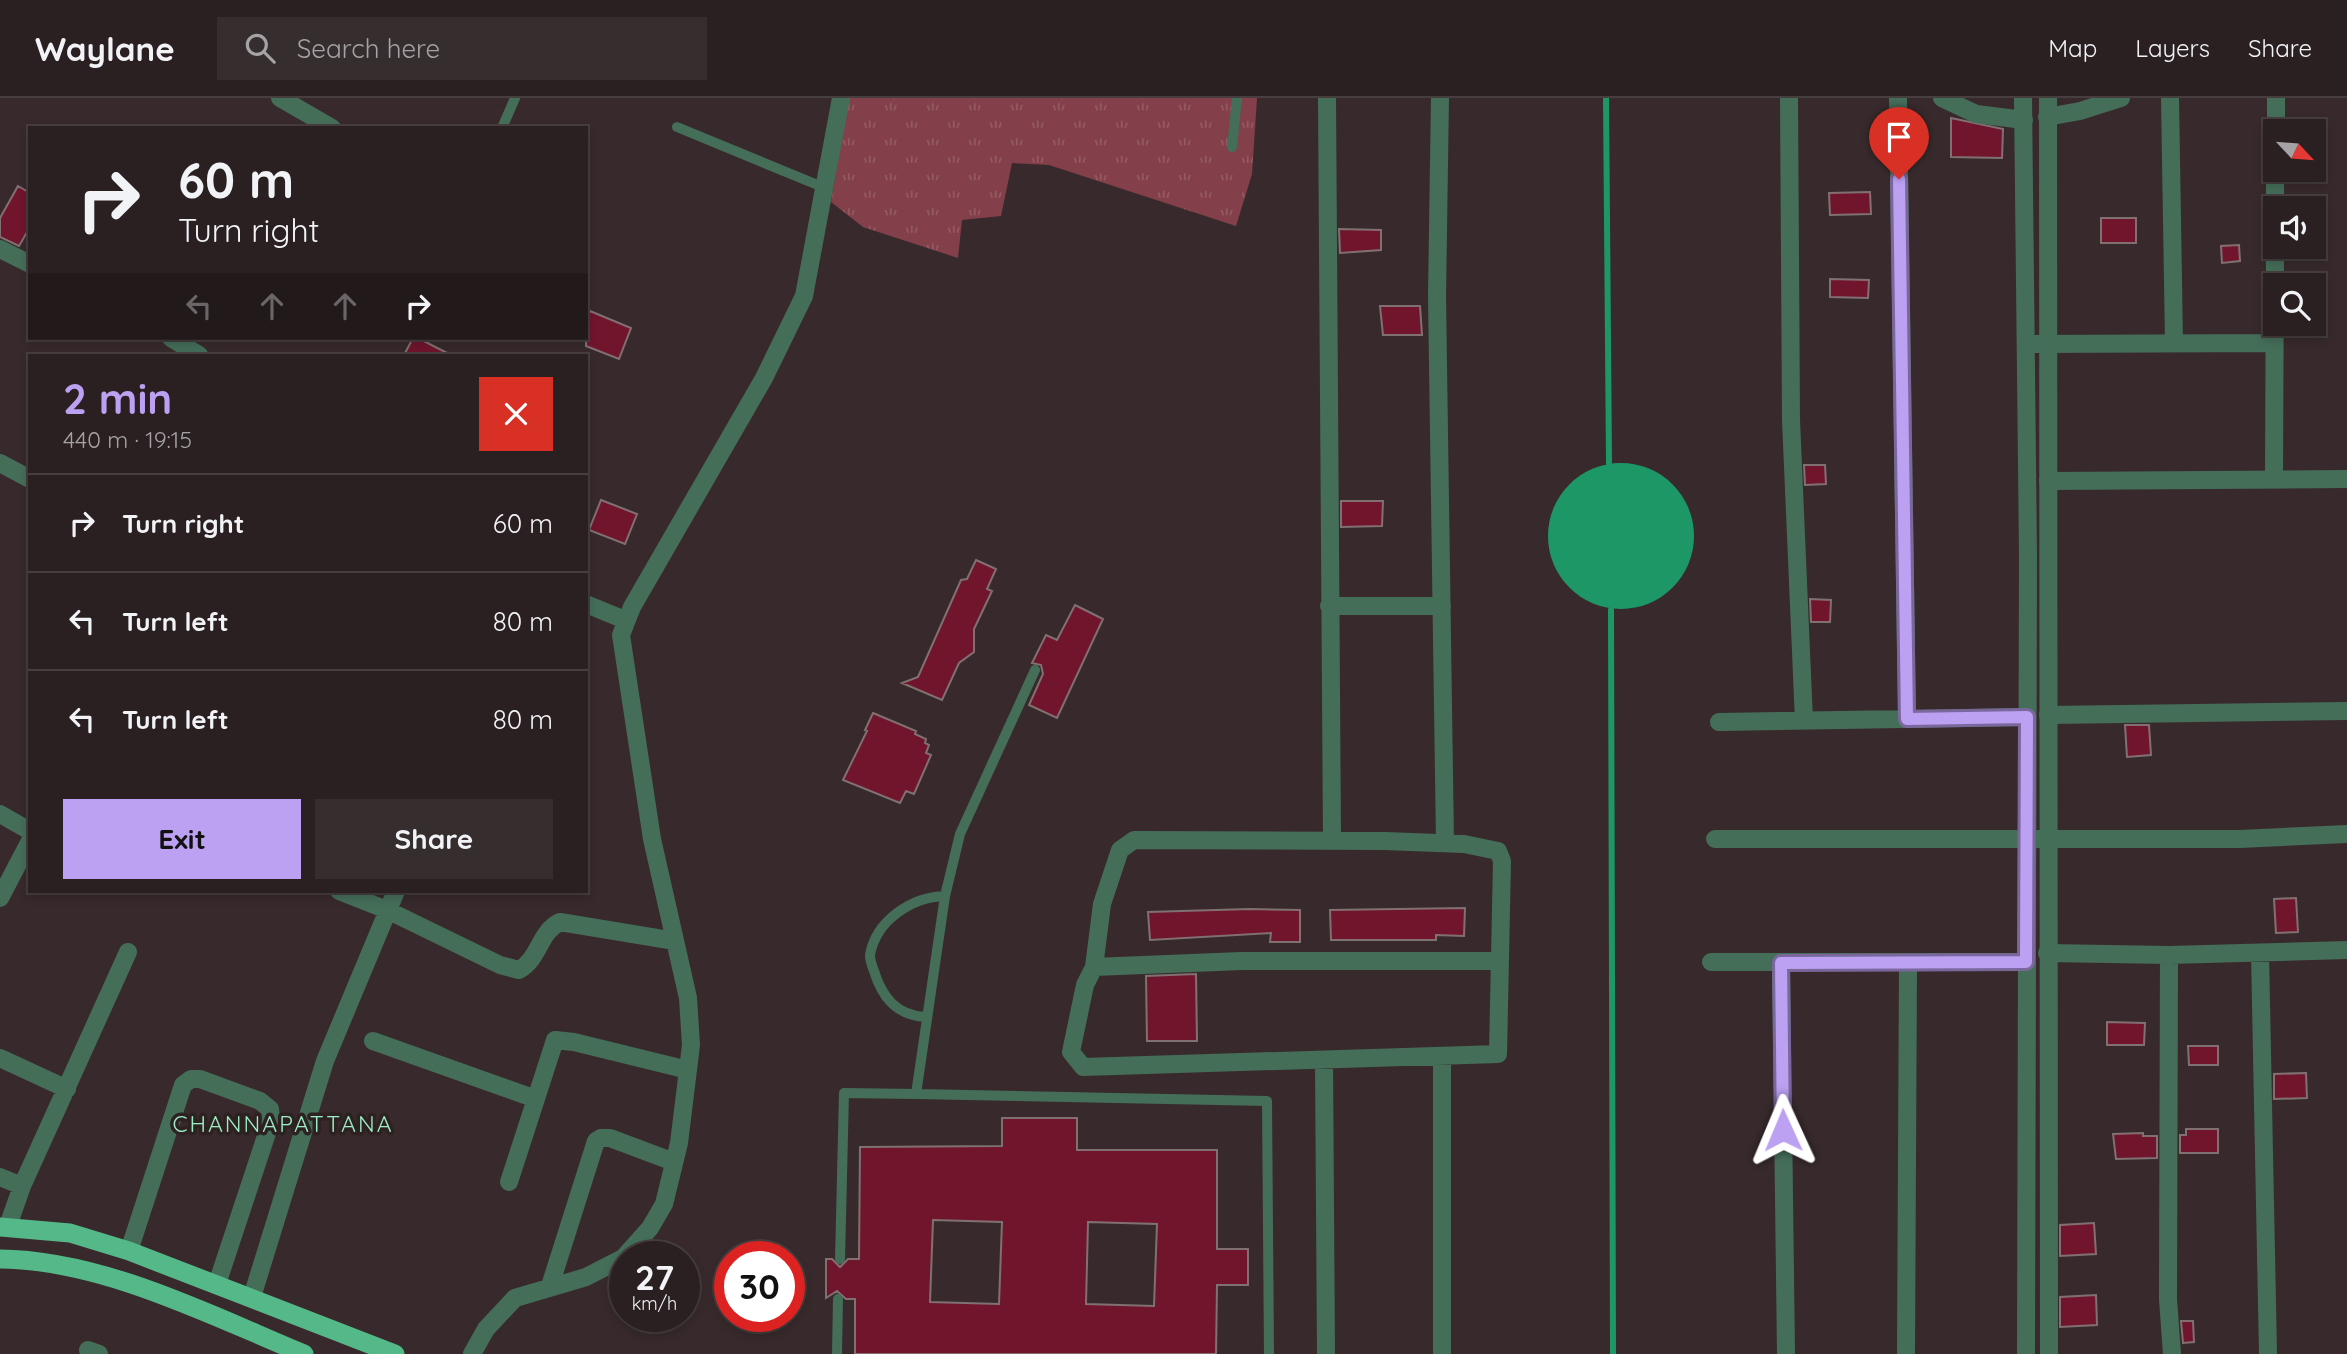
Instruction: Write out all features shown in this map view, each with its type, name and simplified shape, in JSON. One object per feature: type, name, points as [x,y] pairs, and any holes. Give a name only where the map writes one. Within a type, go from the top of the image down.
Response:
[{"type":"highway","points":[[4,1226],[70,1233],[129,1251],[395,1354]]},
{"type":"highway","points":[[0,1259],[47,1261],[115,1279],[304,1354]]},
{"type":"street","points":[[280,98],[329,126]]},
{"type":"street","points":[[639,1241],[664,1204],[674,1162],[691,1045],[688,998],[652,839],[621,635],[625,620],[764,378],[804,296],[841,98]]},
{"type":"street","points":[[1327,98],[1332,841]]},
{"type":"street","points":[[1440,98],[1437,296],[1446,843]]},
{"type":"street","points":[[1789,98],[1791,420],[1804,721]]},
{"type":"street","points":[[1898,98],[1907,719]]},
{"type":"street","points":[[1942,98],[1976,114],[2024,120]]},
{"type":"street","points":[[2023,98],[2028,839],[2026,1354]]},
{"type":"street","points":[[2048,98],[2049,1354]]},
{"type":"street","points":[[2047,117],[2080,111],[2121,98]]},
{"type":"street","points":[[2170,98],[2174,343]]},
{"type":"street","points":[[2276,98],[2276,119]]},
{"type":"street","points":[[0,249],[28,263]]},
{"type":"street","points":[[2274,479],[2275,259]]},
{"type":"street","points":[[174,340],[197,354]]},
{"type":"street","points":[[2026,344],[2274,342]]},
{"type":"street","points":[[0,463],[28,478]]},
{"type":"street","points":[[2048,481],[2347,478]]},
{"type":"street","points":[[588,605],[625,620]]},
{"type":"street","points":[[1329,606],[1442,606]]},
{"type":"street","points":[[2048,715],[2347,711]]},
{"type":"street","points":[[1719,722],[2027,717]]},
{"type":"street","points":[[0,814],[28,830]]},
{"type":"street","points":[[1715,839],[2240,839],[2347,834]]},
{"type":"street","points":[[1133,840],[1446,843],[1497,850],[1502,861],[1498,1054],[1083,1066],[1071,1052],[1085,985],[1094,967],[1102,904],[1120,850],[1133,840]]},
{"type":"street","points":[[0,898],[28,845]]},
{"type":"street","points":[[344,893],[387,910],[500,965],[519,970],[532,962],[550,927],[560,922],[675,941]]},
{"type":"street","points":[[252,1297],[325,1061],[395,893]]},
{"type":"street","points":[[2047,953],[2168,955],[2347,950]]},
{"type":"street","points":[[4,1226],[128,952]]},
{"type":"street","points":[[2260,953],[2268,1354]]},
{"type":"street","points":[[2168,955],[2168,1299],[2172,1354]]},
{"type":"street","points":[[1094,967],[1241,961],[1500,961]]},
{"type":"street","points":[[1710,962],[2026,962]]},
{"type":"street","points":[[1781,963],[1786,1354]]},
{"type":"street","points":[[1906,1354],[1908,964]]},
{"type":"street","points":[[509,1182],[555,1040],[574,1042],[688,1070]]},
{"type":"street","points":[[373,1041],[536,1099]]},
{"type":"street","points":[[1442,1057],[1442,1354]]},
{"type":"street","points":[[0,1058],[67,1089]]},
{"type":"street","points":[[1325,1060],[1326,1354]]},
{"type":"street","points":[[129,1251],[183,1085],[191,1079],[200,1079],[224,1087],[260,1101],[270,1109],[271,1121],[216,1284]]},
{"type":"street","points":[[550,1286],[596,1141],[610,1138],[674,1162]]},
{"type":"street","points":[[0,1177],[22,1186]]},
{"type":"street","points":[[472,1354],[486,1329],[515,1298],[586,1277],[609,1265]]},
{"type":"lane","points":[[503,126],[515,98]]},
{"type":"lane","points":[[1232,147],[1237,98]]},
{"type":"lane","points":[[677,127],[825,188]]},
{"type":"lane","points":[[916,1094],[925,1017],[945,896],[960,834],[1035,670]]},
{"type":"lane","points":[[925,1017],[911,1016],[888,1002],[877,983],[870,957],[880,930],[904,908],[928,897],[945,896]]},
{"type":"lane","points":[[840,1259],[844,1093],[1267,1101],[1269,1354]]},
{"type":"lane","points":[[837,1354],[838,1299]]},
{"type":"green space","points":[[849,98],[1257,98],[1252,174],[1236,226],[1049,165],[1012,163],[1001,216],[962,220],[958,258],[863,227],[831,202]]},
{"type":"shaded area","points":[[1621,463],[1649,468],[1673,484],[1689,508],[1694,536],[1689,564],[1673,588],[1649,604],[1621,609],[1593,604],[1569,588],[1553,564],[1548,536],[1553,508],[1569,484],[1593,468]]},
{"type":"building","points":[[1951,118],[2003,129],[2002,158],[1951,157]]},
{"type":"building","points":[[18,186],[28,192],[28,230],[19,246],[0,237],[0,218]]},
{"type":"building","points":[[1870,192],[1871,214],[1830,215],[1829,193]]},
{"type":"building","points":[[2101,218],[2136,218],[2136,243],[2101,243]]},
{"type":"building","points":[[1339,229],[1381,230],[1381,250],[1340,253]]},
{"type":"building","points":[[2239,245],[2240,261],[2222,263],[2221,246]]},
{"type":"building","points":[[1830,279],[1869,280],[1868,298],[1830,297]]},
{"type":"building","points":[[1380,306],[1420,306],[1422,335],[1383,335]]},
{"type":"building","points":[[590,311],[631,328],[619,359],[586,346]]},
{"type":"building","points":[[412,340],[422,340],[449,354],[405,354]]},
{"type":"building","points":[[1804,465],[1825,465],[1826,484],[1805,485]]},
{"type":"building","points":[[601,500],[637,514],[625,544],[589,530]]},
{"type":"building","points":[[1341,501],[1383,501],[1382,526],[1341,527]]},
{"type":"building","points":[[976,560],[996,569],[987,589],[992,591],[974,629],[974,652],[959,663],[942,700],[902,683],[918,677],[961,580],[967,579]]},
{"type":"building","points":[[1810,599],[1831,600],[1830,622],[1811,622]]},
{"type":"building","points":[[1075,605],[1103,619],[1057,718],[1029,705],[1043,674],[1041,665],[1032,663],[1046,635],[1057,640]]},
{"type":"building","points":[[873,713],[916,731],[915,734],[926,739],[925,743],[929,745],[926,753],[931,755],[914,794],[906,791],[900,803],[843,780]]},
{"type":"building","points":[[2125,725],[2149,725],[2151,755],[2127,757]]},
{"type":"building","points":[[2296,898],[2298,932],[2276,933],[2274,899]]},
{"type":"building","points":[[1465,908],[1464,936],[1436,935],[1436,940],[1331,940],[1330,910]]},
{"type":"building","points":[[1300,910],[1300,942],[1270,942],[1271,933],[1150,940],[1148,912]]},
{"type":"building","points":[[1196,974],[1197,1041],[1147,1041],[1146,976]]},
{"type":"building","points":[[2107,1022],[2145,1023],[2144,1045],[2107,1045]]},
{"type":"building","points":[[2188,1046],[2218,1046],[2218,1065],[2189,1065]]},
{"type":"building","points":[[2306,1073],[2307,1098],[2274,1099],[2274,1074]]},
{"type":"building","points":[[1002,1118],[1077,1118],[1077,1150],[1217,1150],[1217,1249],[1248,1249],[1248,1285],[1217,1285],[1216,1354],[855,1354],[855,1299],[846,1299],[837,1291],[826,1298],[826,1259],[832,1259],[840,1267],[848,1259],[859,1259],[860,1147],[1002,1146]],"holes":[[[933,1220],[1002,1222],[999,1304],[930,1302]],[[1088,1222],[1157,1224],[1154,1306],[1086,1304]]]},
{"type":"building","points":[[2186,1129],[2218,1129],[2218,1153],[2180,1153],[2180,1135],[2186,1135]]},
{"type":"building","points":[[2143,1133],[2143,1136],[2157,1136],[2157,1158],[2116,1159],[2113,1134]]},
{"type":"building","points":[[2094,1223],[2096,1254],[2060,1256],[2060,1225]]},
{"type":"building","points":[[2096,1295],[2097,1325],[2060,1327],[2060,1297]]},
{"type":"building","points":[[2181,1321],[2193,1321],[2194,1342],[2183,1343]]},
{"type":"waterway","points":[[1606,98],[1609,463]]},
{"type":"waterway","points":[[1611,610],[1613,1354]]},
{"type":"district","name":"CHANNAPATTANA","points":[[283,1124]]},
{"type":"route","points":[[1783,1130],[1781,963],[2026,962],[2027,717],[1907,719],[1899,179]]}]
